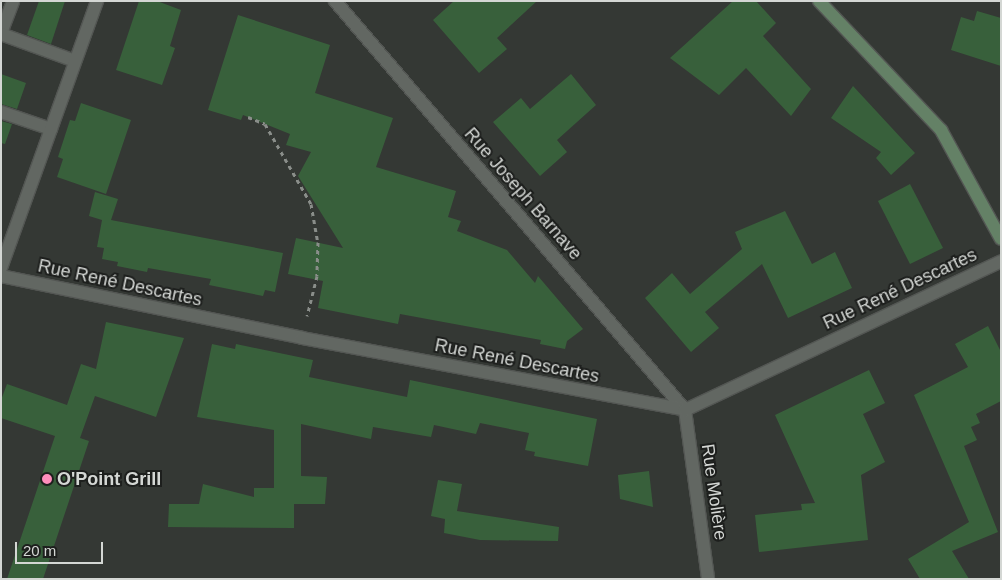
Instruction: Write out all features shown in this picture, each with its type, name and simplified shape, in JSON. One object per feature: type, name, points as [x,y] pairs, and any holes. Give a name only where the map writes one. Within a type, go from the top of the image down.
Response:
[{"type":"street","points":[[12,1],[1,34],[75,61]]},
{"type":"street","points":[[1,268],[97,1]]},
{"type":"street","name":"Rue Joseph Barnave","points":[[335,1],[685,410]]},
{"type":"street","points":[[820,1],[941,130],[1001,239]]},
{"type":"street","points":[[1,112],[51,129]]},
{"type":"street","name":"Rue René Descartes","points":[[1,276],[302,338],[685,410],[1001,261]]},
{"type":"street","name":"Rue Molière","points":[[685,410],[708,579]]},
{"type":"path","points":[[248,117],[265,124],[311,204],[318,242],[317,276],[307,316]]},
{"type":"building","points":[[39,1],[65,1],[51,44],[27,35]]},
{"type":"building","points":[[139,1],[157,1],[181,10],[170,46],[175,48],[162,85],[116,70]]},
{"type":"building","points":[[454,1],[537,1],[497,38],[507,49],[479,73],[433,20]]},
{"type":"building","points":[[733,1],[756,1],[776,23],[763,36],[811,89],[791,116],[746,68],[719,95],[670,58]]},
{"type":"building","points":[[977,11],[1001,18],[1001,66],[951,50],[961,17],[974,21]]},
{"type":"building","points":[[238,15],[330,45],[315,93],[393,118],[376,167],[456,191],[448,217],[461,221],[457,231],[507,250],[535,283],[538,276],[583,329],[567,341],[565,349],[540,344],[541,340],[400,314],[398,324],[318,308],[323,281],[288,274],[296,238],[343,248],[298,176],[311,152],[286,145],[290,134],[243,115],[241,120],[208,110]]},
{"type":"building","points":[[1,74],[26,83],[17,109],[1,104]]},
{"type":"building","points":[[571,74],[596,105],[557,140],[567,152],[540,176],[493,122],[521,98],[530,109]]},
{"type":"building","points":[[853,86],[915,153],[891,175],[876,158],[881,152],[831,118]]},
{"type":"building","points":[[81,103],[131,120],[106,194],[57,177],[63,159],[58,157],[70,120],[75,121]]},
{"type":"building","points":[[1,121],[12,124],[5,144],[1,143]]},
{"type":"building","points":[[910,184],[943,248],[910,264],[878,201]]},
{"type":"building","points":[[95,192],[118,199],[111,220],[283,253],[275,292],[265,290],[263,296],[209,285],[211,279],[148,268],[147,272],[117,266],[118,262],[102,259],[104,248],[97,247],[102,220],[89,216]]},
{"type":"building","points":[[785,211],[812,264],[835,252],[852,288],[788,318],[762,264],[705,312],[719,328],[691,352],[645,298],[672,273],[690,294],[742,249],[735,232]]},
{"type":"building","points":[[106,322],[184,338],[156,417],[95,396],[80,438],[89,441],[43,579],[7,579],[55,436],[1,418],[1,400],[7,384],[67,405],[81,364],[96,369]]},
{"type":"building","points":[[988,326],[1001,352],[1001,401],[976,414],[980,423],[971,427],[977,440],[964,446],[998,532],[952,551],[969,579],[920,579],[908,559],[969,522],[914,395],[968,367],[955,344]]},
{"type":"building","points":[[212,344],[235,349],[236,344],[313,360],[309,377],[407,397],[410,380],[597,419],[588,466],[534,456],[535,452],[525,450],[529,433],[480,423],[476,434],[434,425],[431,437],[373,427],[371,439],[301,424],[301,476],[327,477],[325,504],[294,504],[294,528],[168,527],[169,504],[199,504],[203,484],[254,497],[254,488],[274,488],[274,430],[197,417]]},
{"type":"building","points":[[869,370],[885,403],[863,414],[885,462],[861,475],[868,540],[759,552],[755,515],[802,510],[801,504],[815,503],[775,415]]},
{"type":"building","points":[[649,471],[653,507],[620,499],[618,475]]},
{"type":"building","points":[[438,480],[462,484],[457,511],[559,527],[558,541],[480,540],[444,533],[445,519],[431,516]]},
{"type":"place","name":"O'Point Grill","points":[[47,479]]}]
